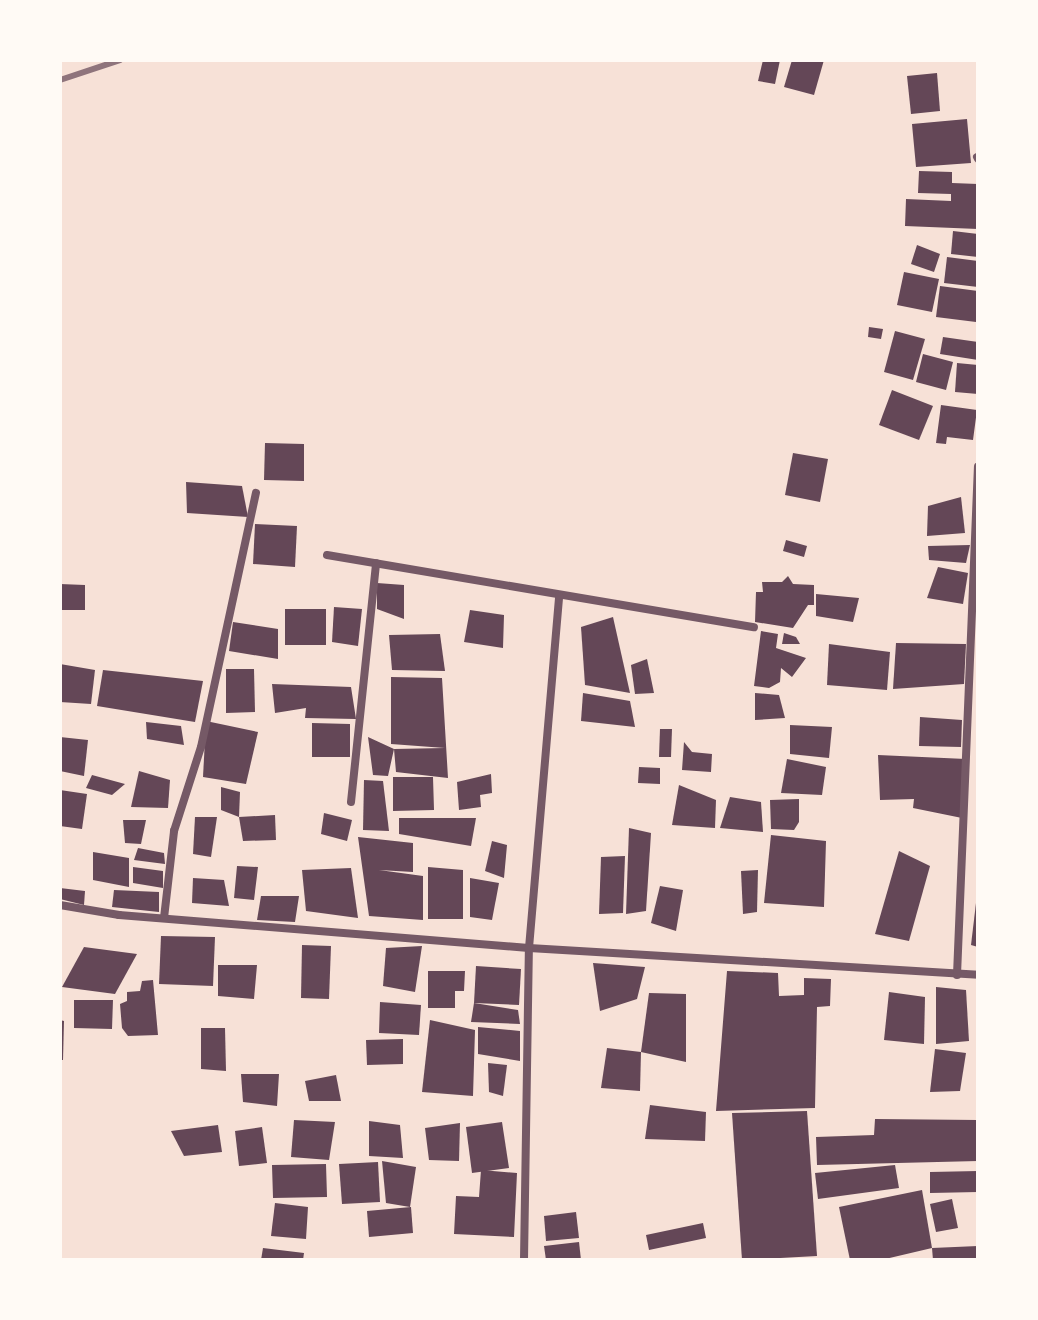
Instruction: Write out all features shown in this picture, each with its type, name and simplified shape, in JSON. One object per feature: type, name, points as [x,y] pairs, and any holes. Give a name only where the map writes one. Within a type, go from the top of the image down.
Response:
[{"type":"street","points":[[957,975],[978,466]]},
{"type":"street","points":[[164,918],[174,831],[201,747],[256,493]]},
{"type":"street","points":[[327,555],[754,627]]},
{"type":"street","points":[[351,802],[376,563]]},
{"type":"street","points":[[524,1260],[529,948],[559,596]]},
{"type":"street","points":[[60,905],[164,918],[529,948],[978,975]]},
{"type":"building","points":[[763,60],[780,60],[775,84],[758,81]]},
{"type":"building","points":[[792,60],[824,60],[814,95],[784,87]]},
{"type":"building","points":[[937,73],[940,111],[911,114],[907,76]]},
{"type":"building","points":[[967,119],[971,163],[916,167],[912,124]]},
{"type":"building","points":[[919,171],[952,172],[952,183],[978,184],[978,229],[905,226],[906,199],[951,201],[951,194],[918,193]]},
{"type":"building","points":[[953,231],[978,234],[978,257],[951,254]]},
{"type":"building","points":[[917,245],[940,254],[934,272],[911,264]]},
{"type":"building","points":[[947,257],[978,261],[978,287],[944,283]]},
{"type":"building","points":[[904,272],[939,279],[932,312],[897,305]]},
{"type":"building","points":[[940,286],[978,291],[976,322],[936,317]]},
{"type":"building","points":[[869,327],[883,329],[881,339],[868,337]]},
{"type":"building","points":[[895,331],[925,339],[913,380],[884,372]]},
{"type":"building","points":[[943,337],[978,342],[978,360],[940,354]]},
{"type":"building","points":[[923,354],[953,362],[946,390],[916,382]]},
{"type":"building","points":[[957,363],[978,365],[978,394],[955,392]]},
{"type":"building","points":[[892,390],[933,406],[919,440],[879,425]]},
{"type":"building","points":[[941,405],[977,410],[973,440],[947,437],[946,444],[936,443]]},
{"type":"building","points":[[265,443],[304,444],[304,481],[264,480]]},
{"type":"building","points":[[793,453],[828,459],[820,502],[785,495]]},
{"type":"building","points":[[186,482],[242,486],[248,517],[187,513]]},
{"type":"building","points":[[961,497],[965,533],[927,536],[928,506]]},
{"type":"building","points":[[255,524],[297,526],[295,567],[253,564]]},
{"type":"building","points":[[786,540],[807,546],[804,557],[783,551]]},
{"type":"building","points":[[970,545],[966,563],[929,560],[928,546]]},
{"type":"building","points":[[938,567],[968,573],[963,604],[927,598]]},
{"type":"building","points":[[788,576],[793,584],[814,585],[814,605],[808,605],[793,628],[755,622],[756,592],[763,592],[762,582],[782,582]]},
{"type":"building","points":[[377,583],[404,585],[404,619],[377,609]]},
{"type":"building","points":[[60,584],[85,585],[85,610],[60,610]]},
{"type":"building","points":[[816,594],[859,598],[853,622],[816,616]]},
{"type":"building","points":[[334,607],[362,609],[358,646],[332,642]]},
{"type":"building","points":[[285,609],[326,609],[326,645],[285,645]]},
{"type":"building","points":[[470,610],[504,615],[503,648],[464,642]]},
{"type":"building","points":[[613,617],[630,693],[585,685],[581,627]]},
{"type":"building","points":[[233,622],[278,629],[278,659],[229,651]]},
{"type":"building","points":[[761,631],[778,634],[776,648],[806,658],[792,677],[781,668],[780,682],[769,688],[754,686]]},
{"type":"building","points":[[784,633],[796,637],[800,644],[782,644]]},
{"type":"building","points":[[440,634],[445,671],[392,670],[389,635]]},
{"type":"building","points":[[896,643],[966,644],[964,684],[893,689]]},
{"type":"building","points":[[829,644],[890,652],[887,690],[827,685]]},
{"type":"building","points":[[647,659],[654,693],[635,694],[631,665]]},
{"type":"building","points":[[60,664],[95,670],[91,704],[60,702]]},
{"type":"building","points":[[226,669],[254,669],[255,712],[226,713]]},
{"type":"building","points":[[103,670],[203,681],[195,722],[97,706]]},
{"type":"building","points":[[391,677],[442,678],[448,778],[396,772],[394,749],[445,748],[391,744]]},
{"type":"building","points":[[272,684],[351,687],[356,719],[305,718],[306,708],[275,713]]},
{"type":"building","points":[[583,693],[630,701],[635,727],[581,721]]},
{"type":"building","points":[[755,693],[779,695],[785,718],[755,720]]},
{"type":"building","points":[[920,717],[962,720],[961,747],[919,746]]},
{"type":"building","points":[[206,721],[258,732],[246,784],[203,777]]},
{"type":"building","points":[[146,722],[181,726],[184,745],[147,739]]},
{"type":"building","points":[[312,723],[350,724],[350,757],[312,757]]},
{"type":"building","points":[[790,725],[832,727],[829,758],[790,754]]},
{"type":"building","points":[[660,729],[672,729],[671,757],[659,757]]},
{"type":"building","points":[[60,737],[88,740],[84,776],[60,771]]},
{"type":"building","points":[[368,737],[394,749],[388,776],[373,775]]},
{"type":"building","points":[[684,742],[692,752],[712,754],[711,772],[682,770]]},
{"type":"building","points":[[878,755],[966,759],[962,818],[913,808],[914,799],[880,800]]},
{"type":"building","points":[[787,759],[826,767],[822,795],[781,793]]},
{"type":"building","points":[[639,767],[660,768],[660,784],[638,783]]},
{"type":"building","points":[[139,771],[170,780],[168,808],[131,807]]},
{"type":"building","points":[[491,774],[492,793],[480,795],[481,807],[459,810],[457,782]]},
{"type":"building","points":[[92,775],[125,784],[112,795],[86,788]]},
{"type":"building","points":[[393,777],[433,777],[434,810],[393,811]]},
{"type":"building","points":[[364,780],[383,781],[389,831],[363,830]]},
{"type":"building","points":[[679,785],[716,800],[715,828],[672,825]]},
{"type":"building","points":[[221,787],[240,792],[239,817],[221,810]]},
{"type":"building","points":[[60,790],[87,794],[82,829],[60,826]]},
{"type":"building","points":[[730,797],[761,802],[763,832],[720,828]]},
{"type":"building","points":[[799,799],[799,822],[794,830],[771,829],[770,800]]},
{"type":"building","points":[[324,813],[352,820],[347,841],[321,834]]},
{"type":"building","points":[[275,815],[276,840],[243,841],[239,817]]},
{"type":"building","points":[[195,817],[217,817],[211,857],[193,854]]},
{"type":"building","points":[[399,818],[476,818],[471,846],[399,834]]},
{"type":"building","points":[[123,820],[146,820],[141,844],[125,843]]},
{"type":"building","points":[[629,828],[651,833],[646,911],[626,914]]},
{"type":"building","points":[[771,835],[826,841],[824,907],[764,903]]},
{"type":"building","points":[[358,837],[413,843],[413,872],[379,870],[423,876],[423,920],[369,916]]},
{"type":"building","points":[[492,841],[507,845],[504,878],[485,871]]},
{"type":"building","points":[[138,848],[164,853],[165,864],[134,860]]},
{"type":"building","points":[[899,851],[930,866],[909,941],[875,934]]},
{"type":"building","points":[[93,852],[129,858],[129,887],[93,880]]},
{"type":"building","points":[[625,856],[623,913],[599,914],[601,857]]},
{"type":"building","points":[[237,866],[258,867],[254,900],[234,898]]},
{"type":"building","points":[[133,867],[163,871],[163,888],[133,883]]},
{"type":"building","points":[[428,867],[463,870],[463,919],[428,919]]},
{"type":"building","points":[[351,868],[358,918],[306,911],[302,870]]},
{"type":"building","points":[[758,870],[757,912],[743,914],[741,871]]},
{"type":"building","points":[[193,878],[224,880],[229,906],[192,903]]},
{"type":"building","points":[[470,878],[499,883],[492,920],[470,917]]},
{"type":"building","points":[[660,886],[683,890],[676,931],[651,923]]},
{"type":"building","points":[[60,888],[85,891],[84,905],[60,899]]},
{"type":"building","points":[[114,890],[159,892],[159,912],[112,907]]},
{"type":"building","points":[[261,896],[299,896],[295,922],[257,920]]},
{"type":"building","points":[[978,903],[978,947],[971,945]]},
{"type":"building","points":[[161,936],[215,937],[213,986],[159,984]]},
{"type":"building","points":[[302,945],[331,946],[329,999],[301,998]]},
{"type":"building","points":[[422,946],[415,992],[383,986],[386,948]]},
{"type":"building","points":[[84,947],[137,954],[115,994],[62,987]]},
{"type":"building","points":[[593,963],[645,967],[637,999],[600,1011]]},
{"type":"building","points":[[218,965],[257,965],[254,999],[218,996]]},
{"type":"building","points":[[476,966],[521,969],[519,1005],[474,1003]]},
{"type":"building","points":[[428,971],[465,971],[464,991],[455,991],[455,1008],[428,1008]]},
{"type":"building","points":[[727,971],[778,973],[779,996],[804,995],[804,978],[831,979],[830,1006],[817,1007],[815,1108],[716,1111]]},
{"type":"building","points":[[153,980],[158,1035],[128,1036],[122,1028],[120,1004],[127,1001],[127,992],[140,991],[142,981]]},
{"type":"building","points":[[936,987],[966,990],[969,1041],[936,1044]]},
{"type":"building","points":[[889,992],[925,997],[924,1044],[884,1040]]},
{"type":"building","points":[[649,993],[686,994],[686,1062],[641,1052]]},
{"type":"building","points":[[74,1000],[113,1000],[112,1029],[74,1028]]},
{"type":"building","points":[[380,1002],[421,1005],[419,1035],[379,1033]]},
{"type":"building","points":[[474,1003],[518,1010],[520,1024],[471,1022]]},
{"type":"building","points":[[60,1020],[64,1021],[63,1060],[60,1060]]},
{"type":"building","points":[[430,1020],[475,1030],[473,1096],[422,1092]]},
{"type":"building","points":[[478,1027],[520,1031],[520,1061],[478,1054]]},
{"type":"building","points":[[201,1028],[225,1028],[226,1071],[201,1069]]},
{"type":"building","points":[[403,1039],[403,1064],[367,1065],[366,1040]]},
{"type":"building","points":[[607,1048],[641,1052],[640,1091],[601,1088]]},
{"type":"building","points":[[935,1049],[966,1053],[960,1091],[930,1092]]},
{"type":"building","points":[[488,1063],[507,1065],[503,1096],[489,1092]]},
{"type":"building","points":[[241,1074],[279,1074],[277,1106],[243,1102]]},
{"type":"building","points":[[336,1075],[341,1101],[309,1101],[305,1081]]},
{"type":"building","points":[[650,1105],[706,1112],[705,1141],[645,1139]]},
{"type":"building","points":[[807,1111],[817,1256],[742,1260],[732,1113]]},
{"type":"building","points":[[875,1119],[978,1120],[978,1161],[817,1165],[816,1137],[874,1135]]},
{"type":"building","points":[[294,1120],[335,1122],[329,1160],[291,1157]]},
{"type":"building","points":[[369,1121],[400,1125],[403,1158],[369,1156]]},
{"type":"building","points":[[502,1122],[509,1168],[472,1173],[466,1127]]},
{"type":"building","points":[[460,1123],[459,1161],[429,1160],[425,1128]]},
{"type":"building","points":[[218,1125],[222,1152],[184,1156],[171,1131]]},
{"type":"building","points":[[262,1127],[267,1163],[239,1166],[235,1131]]},
{"type":"building","points":[[382,1161],[416,1167],[410,1207],[386,1203]]},
{"type":"building","points":[[378,1162],[380,1202],[342,1204],[339,1164]]},
{"type":"building","points":[[326,1164],[327,1197],[273,1198],[272,1165]]},
{"type":"building","points":[[895,1165],[899,1188],[818,1199],[815,1173]]},
{"type":"building","points":[[481,1170],[517,1173],[514,1237],[454,1234],[456,1196],[479,1197]]},
{"type":"building","points":[[978,1171],[978,1192],[930,1193],[930,1172]]},
{"type":"building","points":[[922,1190],[932,1248],[881,1260],[850,1260],[839,1207]]},
{"type":"building","points":[[952,1199],[958,1228],[936,1232],[930,1204]]},
{"type":"building","points":[[275,1203],[308,1207],[306,1239],[271,1236]]},
{"type":"building","points":[[411,1207],[413,1233],[369,1237],[367,1211]]},
{"type":"building","points":[[576,1212],[579,1238],[546,1241],[544,1216]]},
{"type":"building","points":[[703,1223],[706,1238],[649,1250],[646,1235]]},
{"type":"building","points":[[579,1242],[581,1260],[546,1260],[544,1246]]},
{"type":"building","points":[[978,1246],[978,1260],[933,1260],[932,1248]]},
{"type":"building","points":[[263,1248],[304,1253],[303,1260],[261,1260]]},
{"type":"railway","points":[[60,80],[120,60]]}]
